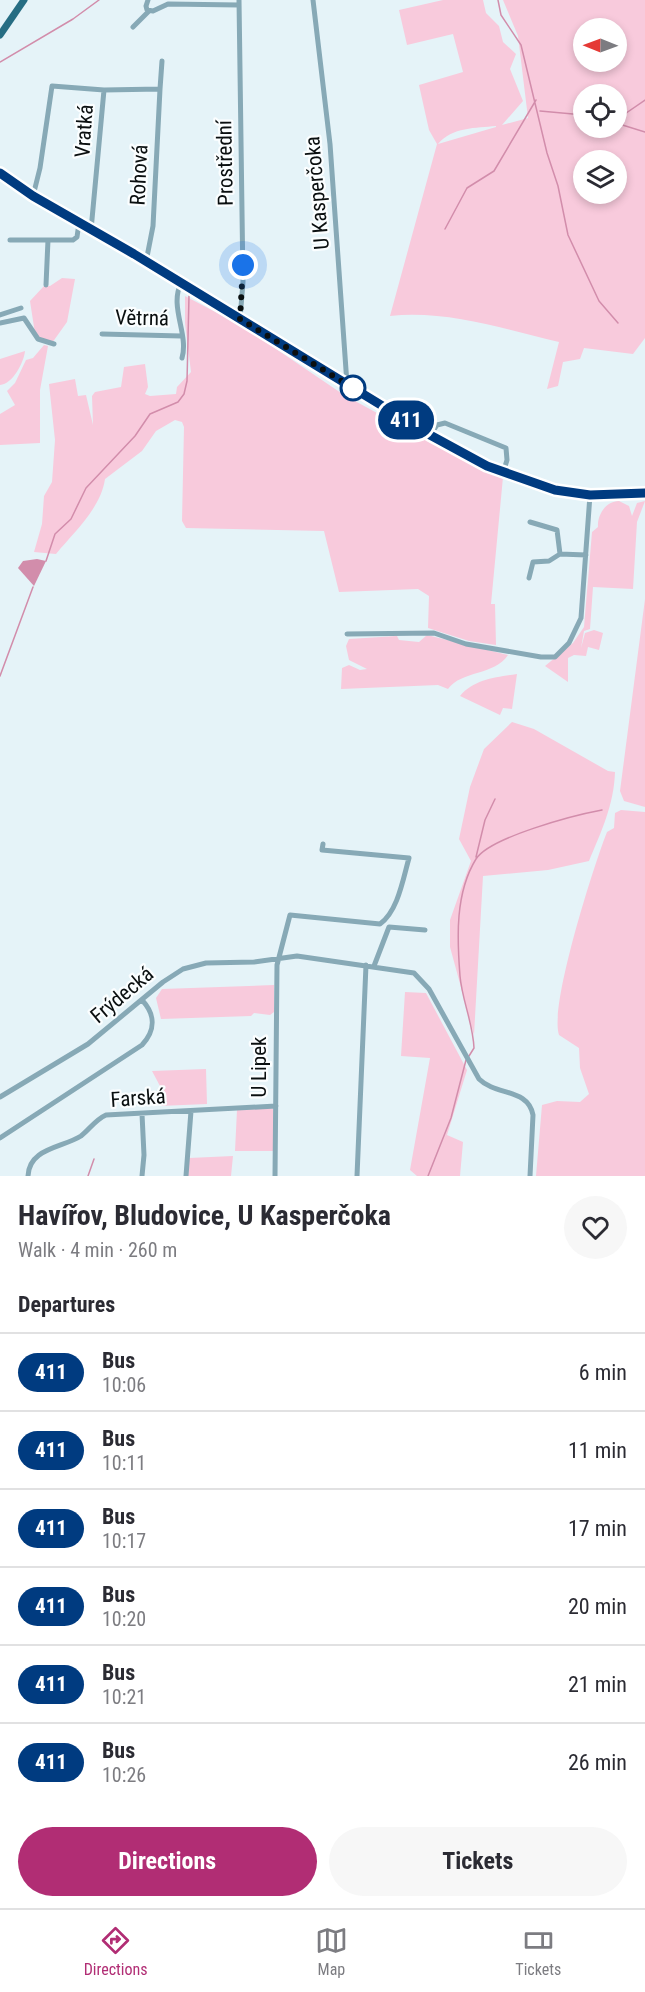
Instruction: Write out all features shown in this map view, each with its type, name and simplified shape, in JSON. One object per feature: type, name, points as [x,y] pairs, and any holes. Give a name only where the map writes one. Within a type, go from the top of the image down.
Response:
[{"type":"main road","points":[[0,35],[24,0]]},
{"type":"street","points":[[133,27],[149,11],[146,6],[148,0]]},
{"type":"street","name":"U Kasperčoka","points":[[313,0],[330,144],[347,384]]},
{"type":"street","name":"Prostřední","points":[[149,11],[168,4],[239,3],[243,282],[240,319]]},
{"type":"street","name":"Rohová","points":[[146,262],[153,226],[162,61]]},
{"type":"street","name":"Vratká","points":[[33,196],[40,168],[52,86],[104,90],[91,230]]},
{"type":"street","points":[[104,90],[160,89]]},
{"type":"street","points":[[0,173],[33,196],[430,435],[503,473],[546,488],[590,495],[645,493]]},
{"type":"street","points":[[9,240],[73,240],[76,237],[79,223]]},
{"type":"street","points":[[46,285],[48,240]]},
{"type":"street","name":"Větrná","points":[[181,283],[177,298],[182,358]]},
{"type":"street","points":[[0,315],[21,308]]},
{"type":"street","points":[[0,323],[20,317],[27,320],[38,339],[54,344]]},
{"type":"street","name":"Větrná","points":[[102,334],[181,336]]},
{"type":"street","points":[[430,435],[437,425],[445,423],[506,448],[507,460],[503,473]]},
{"type":"street","points":[[347,634],[434,633],[466,644],[541,657],[555,657],[569,643],[581,618],[590,495]]},
{"type":"street","points":[[530,522],[557,530],[560,554]]},
{"type":"street","points":[[529,578],[533,562],[549,561],[560,554],[586,555]]},
{"type":"street","name":"U Lipek","points":[[275,1176],[279,958],[290,915],[380,924],[387,918],[401,887],[409,858],[322,849]]},
{"type":"street","points":[[374,966],[389,927],[424,930]]},
{"type":"street","name":"Frýdecká","points":[[0,1097],[88,1044],[172,975],[190,966],[213,962],[297,956],[408,970],[420,977],[429,989],[479,1079],[488,1087],[520,1096],[531,1106],[533,1119],[530,1176]]},
{"type":"street","points":[[357,1176],[366,965]]},
{"type":"street","points":[[0,1138],[142,1045],[150,1034],[153,1022],[149,1008],[142,1000]]},
{"type":"street","name":"Farská","points":[[28,1176],[30,1163],[38,1155],[82,1135],[103,1117],[115,1113],[142,1114],[276,1106]]},
{"type":"street","points":[[186,1176],[191,1111]]},
{"type":"street","points":[[142,1114],[144,1155],[142,1176]]},
{"type":"shaded area","points":[[443,0],[483,0],[486,13],[499,26],[503,42],[516,54],[510,69],[523,101],[502,125],[528,118],[518,36],[503,0],[645,0],[645,338],[633,354],[584,348],[580,359],[563,362],[558,386],[547,389],[559,342],[454,318],[390,316],[437,144],[429,130],[419,85],[463,72],[453,34],[407,45],[399,10]],"holes":[[[496,127],[438,144],[457,131]]]},
{"type":"shaded area","points":[[62,278],[75,279],[67,322],[52,343],[36,340],[30,301],[44,286],[50,286]]},
{"type":"shaded area","points":[[185,296],[242,326],[344,395],[423,438],[503,477],[491,604],[495,604],[496,645],[469,641],[428,628],[429,596],[418,589],[339,592],[324,531],[186,528],[182,521],[184,427],[182,422],[175,420],[156,431],[142,451],[105,479],[92,510],[56,554],[34,552],[42,524],[44,496],[52,482],[55,440],[49,384],[75,379],[78,396],[86,395],[93,425],[92,396],[95,392],[121,387],[124,367],[145,364],[148,387],[145,394],[150,396],[176,394],[177,387],[191,372],[185,323]]},
{"type":"shaded area","points":[[44,345],[48,346],[40,390],[40,443],[0,445],[0,414],[15,405],[7,391],[15,383],[26,360],[33,358]]},
{"type":"shaded area","points":[[25,351],[13,377],[0,385],[0,359]]},
{"type":"shaded area","points":[[619,501],[629,506],[632,516],[637,503],[645,501],[637,522],[633,589],[593,587],[590,629],[584,631],[581,648],[585,633],[594,630],[603,633],[599,650],[588,647],[586,656],[574,655],[568,658],[568,682],[545,666],[573,643],[584,627],[592,532],[598,527],[603,509],[610,503]]},
{"type":"shaded area","points":[[37,559],[46,561],[34,586],[18,568],[23,561]]},
{"type":"shaded area","points":[[645,599],[645,807],[624,801],[620,791]]},
{"type":"shaded area","points":[[427,635],[508,655],[495,666],[461,679],[448,689],[438,685],[341,689],[342,668],[349,665],[360,670],[367,669],[349,660],[346,646],[349,639],[397,636],[399,640],[419,642]]},
{"type":"shaded area","points":[[517,674],[512,709],[503,708],[500,715],[460,696],[479,682]]},
{"type":"shaded area","points":[[512,722],[534,729],[608,771],[615,772],[614,784],[606,818],[589,861],[548,870],[483,876],[474,1035],[450,947],[450,920],[471,861],[459,839],[470,787],[484,749]]},
{"type":"shaded area","points":[[621,810],[645,812],[645,1176],[536,1176],[542,1105],[557,1101],[580,1102],[589,1094],[580,1068],[579,1048],[559,1035],[560,996],[583,903],[607,832],[614,828],[615,813]]},
{"type":"shaded area","points":[[274,985],[274,1012],[270,1015],[254,1013],[251,1016],[161,1019],[156,998],[162,989]]},
{"type":"shaded area","points":[[405,992],[426,993],[467,1070],[447,1135],[463,1142],[460,1176],[417,1176],[410,1170],[430,1058],[401,1056]]},
{"type":"shaded area","points":[[206,1069],[207,1104],[160,1106],[160,1086],[152,1071]]},
{"type":"shaded area","points":[[273,1109],[274,1151],[235,1151],[237,1110]]},
{"type":"shaded area","points":[[233,1156],[231,1176],[188,1176],[189,1158]]},
{"type":"waterway","points":[[0,62],[73,19],[99,0]]},
{"type":"waterway","points":[[498,0],[501,15],[521,45],[547,153],[558,186],[568,235],[599,301],[618,323]]},
{"type":"waterway","points":[[445,229],[467,188],[494,171],[536,100]]},
{"type":"waterway","points":[[627,112],[645,100]]},
{"type":"waterway","points":[[540,111],[573,114]]},
{"type":"waterway","points":[[627,126],[645,132]]},
{"type":"waterway","points":[[46,561],[55,534],[71,519],[86,488],[135,436],[150,414],[178,402],[184,394],[187,381],[189,296]]},
{"type":"waterway","points":[[0,676],[33,587]]},
{"type":"waterway","points":[[476,857],[485,820],[495,799]]},
{"type":"waterway","points":[[469,1056],[474,1048],[461,985],[458,931],[464,886],[476,859],[484,851],[515,835],[602,810]]},
{"type":"waterway","points":[[428,1176],[451,1118],[466,1060]]},
{"type":"waterway","points":[[88,1176],[94,1159]]},
{"type":"bus line","name":"411","points":[[0,173],[55,210],[134,254],[430,435],[487,466],[536,485],[572,493],[590,495],[645,493]]},
{"type":"route","points":[[243,265],[243,312],[240,319],[353,388]]}]
